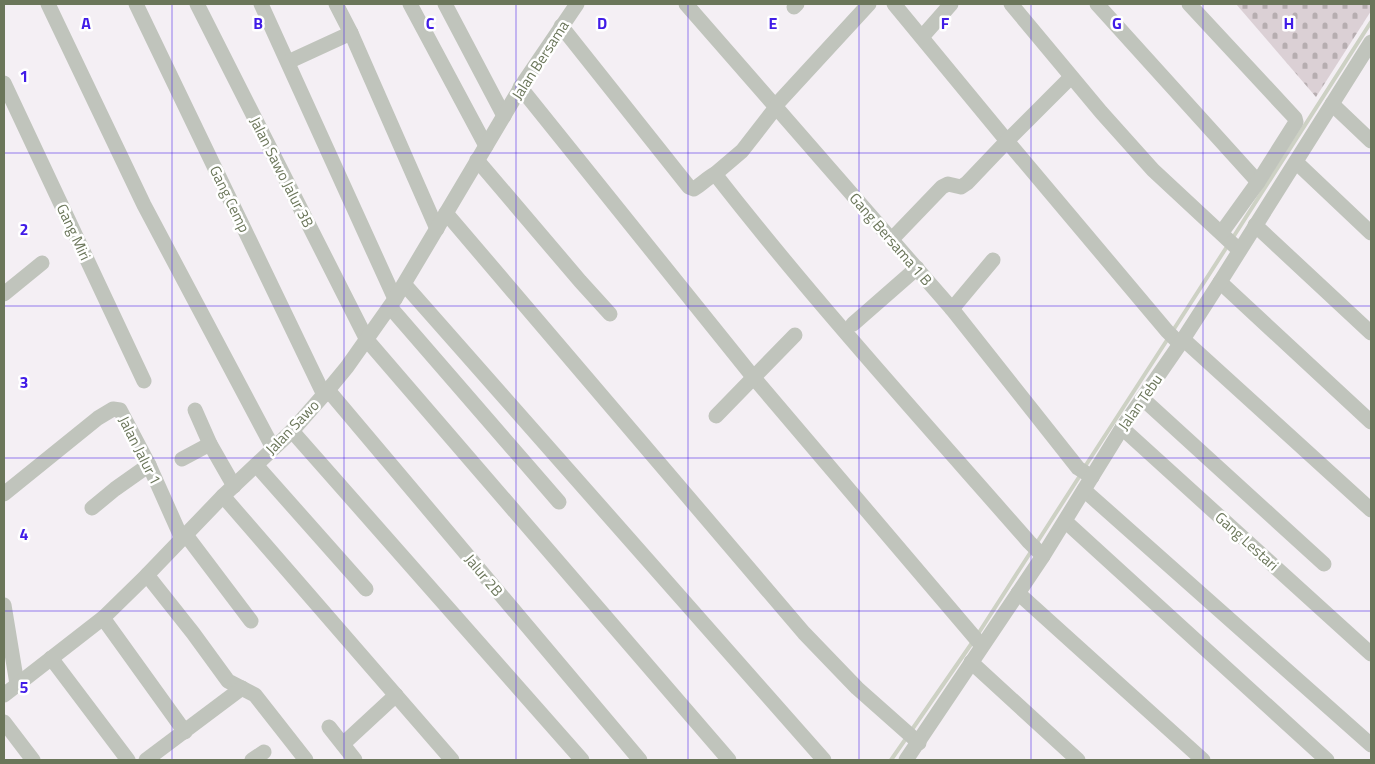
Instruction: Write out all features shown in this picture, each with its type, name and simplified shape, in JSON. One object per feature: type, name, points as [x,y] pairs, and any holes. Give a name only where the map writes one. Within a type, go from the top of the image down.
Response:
[{"type":"street","points":[[48,4],[144,205],[273,448]]},
{"type":"street","name":"Gang Cemp","points":[[136,4],[326,392]]},
{"type":"street","name":"Jalan Sawo Jalur 3B","points":[[197,4],[367,340],[729,760]]},
{"type":"street","points":[[261,4],[393,303],[560,502]]},
{"type":"street","points":[[336,4],[437,229]]},
{"type":"street","points":[[410,4],[486,146]]},
{"type":"street","points":[[445,4],[504,116]]},
{"type":"street","name":"Jalan Bersama","points":[[504,116],[520,87],[577,4]]},
{"type":"street","name":"Gang Bersama 1 B","points":[[686,4],[952,309],[1085,477],[1371,745]]},
{"type":"street","points":[[561,26],[689,187],[694,189],[742,151],[776,106],[869,4]]},
{"type":"street","points":[[894,4],[1006,141],[1177,339],[1371,510]]},
{"type":"street","points":[[922,37],[950,4]]},
{"type":"street","points":[[1011,4],[1071,77],[1153,170],[1238,248]]},
{"type":"street","points":[[1097,4],[1258,182]]},
{"type":"street","points":[[1189,4],[1295,118],[1296,122],[1295,127],[1223,233]]},
{"type":"street","points":[[288,62],[351,34]]},
{"type":"street","name":"Jalan Tebu","points":[[906,760],[913,738],[970,662],[978,641],[1018,594],[1037,550],[1065,521],[1085,477],[1143,399],[1177,339],[1220,282],[1238,248],[1296,162],[1371,42]]},
{"type":"street","points":[[892,239],[938,190],[948,184],[957,187],[964,186],[1006,141],[1071,77]]},
{"type":"street","name":"Gang Miri","points":[[4,83],[144,381]]},
{"type":"street","points":[[520,87],[754,378],[978,641]]},
{"type":"street","points":[[1332,104],[1371,141]]},
{"type":"street","name":"Jalan Sawo","points":[[4,695],[102,618],[147,575],[223,496],[292,430],[326,392],[367,340],[405,285],[504,116]]},
{"type":"street","points":[[477,160],[610,314]]},
{"type":"street","points":[[1296,162],[1371,232]]},
{"type":"street","points":[[715,174],[812,295],[1037,550]]},
{"type":"street","points":[[446,213],[804,633],[857,688],[913,738]]},
{"type":"street","points":[[1255,225],[1371,333]]},
{"type":"street","points":[[952,309],[993,260]]},
{"type":"street","points":[[4,294],[42,263]]},
{"type":"street","points":[[852,324],[917,268]]},
{"type":"street","points":[[1220,282],[1371,422]]},
{"type":"street","points":[[405,285],[824,760]]},
{"type":"street","points":[[716,416],[794,335]]},
{"type":"street","name":"Jalur 2B","points":[[326,392],[640,760]]},
{"type":"street","points":[[1143,399],[1324,564]]},
{"type":"street","name":"Jalan Jalur 1","points":[[4,494],[98,418],[113,409],[120,410],[184,537],[251,621]]},
{"type":"street","points":[[195,410],[210,444],[234,486]]},
{"type":"street","name":"Gang Lestari","points":[[1122,428],[1371,654]]},
{"type":"street","points":[[292,430],[582,760]]},
{"type":"street","points":[[182,459],[210,444]]},
{"type":"street","points":[[92,508],[149,465]]},
{"type":"street","points":[[256,465],[366,589]]},
{"type":"street","points":[[223,496],[452,760]]},
{"type":"street","points":[[1065,521],[1326,760]]},
{"type":"street","points":[[147,575],[193,633],[228,682],[251,692],[260,700],[306,760]]},
{"type":"street","points":[[1018,594],[1203,760]]},
{"type":"street","points":[[4,605],[17,684]]},
{"type":"street","points":[[102,618],[185,732]]},
{"type":"street","points":[[51,658],[128,760]]},
{"type":"street","points":[[970,662],[1078,760]]},
{"type":"street","points":[[146,760],[242,688]]},
{"type":"street","points":[[343,744],[396,695]]},
{"type":"street","points":[[4,722],[33,760]]},
{"type":"street","points":[[329,727],[355,760]]},
{"type":"green space","points":[[1236,4],[1371,4],[1371,11],[1316,97]]},
{"type":"waterway","points":[[1232,239],[1371,22]]},
{"type":"waterway","points":[[1172,332],[1228,245]]},
{"type":"waterway","points":[[1084,468],[1169,337]]},
{"type":"waterway","points":[[1036,544],[1081,474]]},
{"type":"waterway","points":[[978,634],[1032,550]]},
{"type":"waterway","points":[[911,731],[974,640]]},
{"type":"waterway","points":[[891,760],[907,737]]}]
